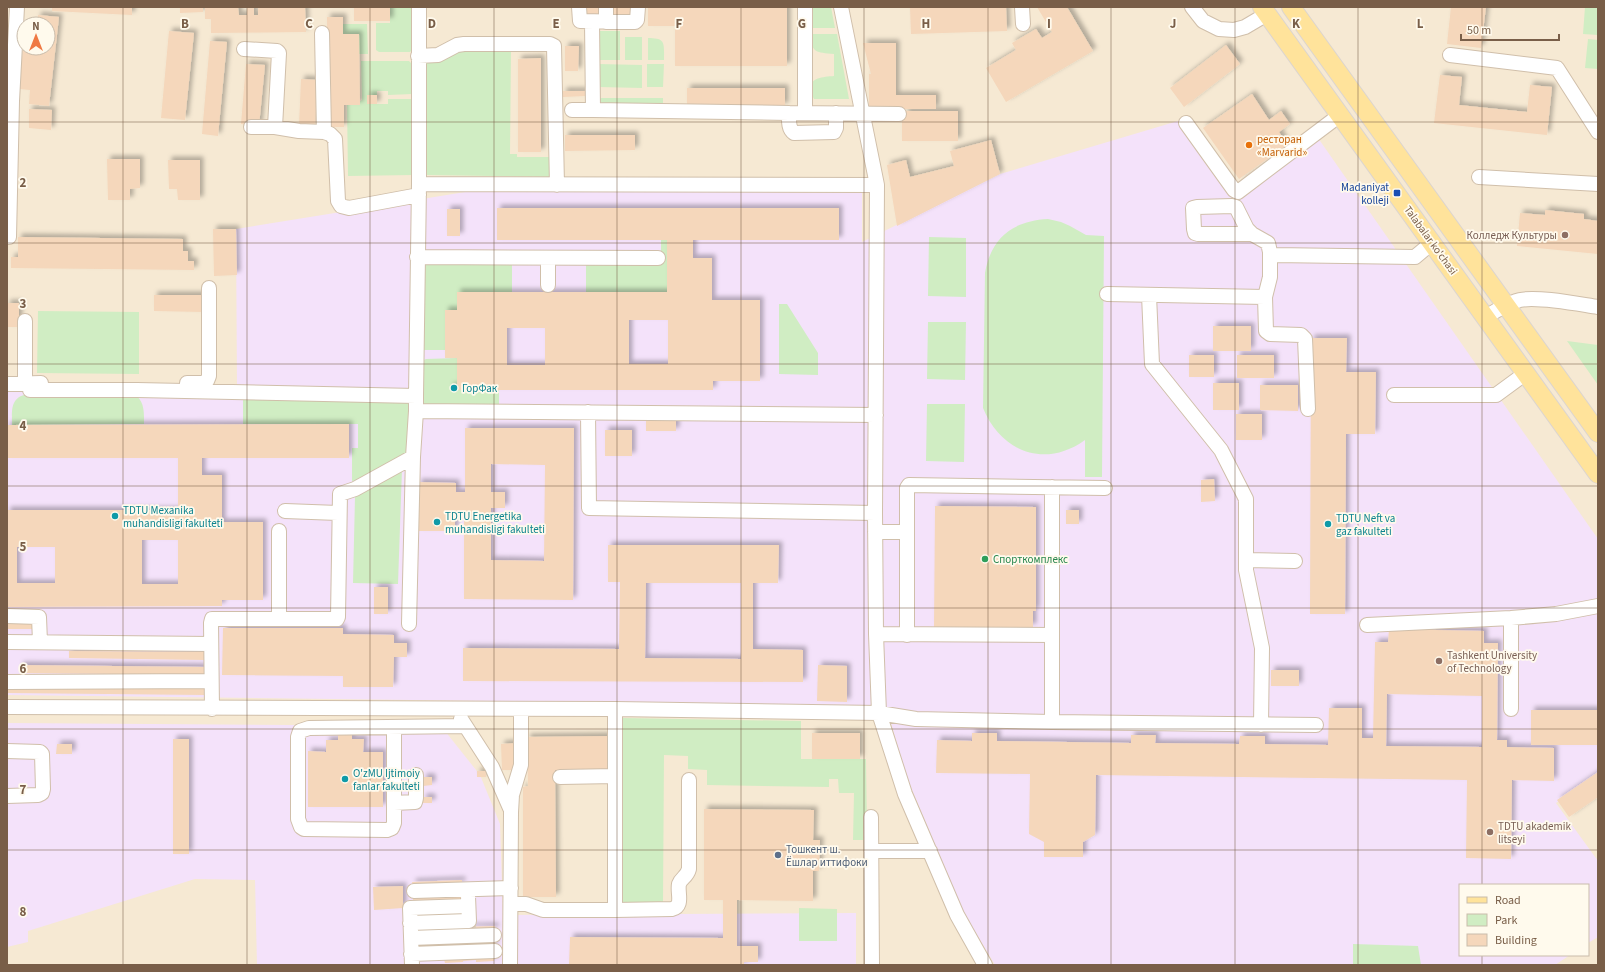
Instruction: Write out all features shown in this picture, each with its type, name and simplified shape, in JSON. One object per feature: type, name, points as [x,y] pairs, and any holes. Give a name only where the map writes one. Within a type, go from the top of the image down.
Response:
[{"type":"main road","name":"Talabalar ko'chasi","points":[[1291,7],[1598,434]]},
{"type":"main road","name":"Talabalar ko'chasi","points":[[1264,10],[1433,242],[1598,474]]},
{"type":"street","points":[[8,241],[12,101],[17,7]]},
{"type":"street","points":[[409,624],[413,457],[416,411],[419,190],[419,7]]},
{"type":"street","points":[[579,7],[580,21],[592,22],[635,22],[638,20],[638,7]]},
{"type":"street","points":[[606,7],[606,22]]},
{"type":"street","points":[[805,7],[806,113]]},
{"type":"street","points":[[841,7],[877,185],[875,532],[876,634],[879,714],[905,794],[957,915],[985,965]]},
{"type":"street","points":[[1022,7],[1023,24]]},
{"type":"street","points":[[1192,7],[1203,20],[1219,29],[1227,30],[1245,27],[1264,10]]},
{"type":"street","points":[[592,22],[594,110]]},
{"type":"street","points":[[322,32],[324,132]]},
{"type":"street","points":[[418,56],[438,56],[457,45],[464,44],[550,44],[554,46],[557,185]]},
{"type":"street","points":[[244,49],[277,51],[279,53],[275,127]]},
{"type":"street","points":[[1450,55],[1557,68],[1598,132]]},
{"type":"street","points":[[572,110],[899,114]]},
{"type":"street","points":[[789,113],[790,127],[791,131],[794,133],[834,132],[836,128],[836,113]]},
{"type":"street","points":[[1186,123],[1234,190],[1238,192],[1340,115]]},
{"type":"street","points":[[251,127],[275,127],[299,131],[324,132],[330,134],[335,139],[338,201],[341,206],[348,208],[419,190],[557,185],[877,185]]},
{"type":"street","points":[[1479,177],[1598,184]]},
{"type":"street","points":[[1252,234],[1268,243],[1270,252],[1270,277],[1265,297],[1266,329],[1268,333],[1301,335],[1305,339],[1308,409]]},
{"type":"street","points":[[1270,252],[1274,255],[1415,257],[1433,242]]},
{"type":"street","points":[[417,258],[658,258]]},
{"type":"street","points":[[548,258],[548,285]]},
{"type":"street","points":[[27,387],[194,383],[207,381],[210,372],[209,288]]},
{"type":"street","points":[[1107,294],[1265,297]]},
{"type":"street","points":[[1149,295],[1152,364],[1221,450],[1246,499],[1247,576],[1262,648],[1261,725]]},
{"type":"street","points":[[1486,317],[1506,305],[1520,300],[1533,299],[1598,307]]},
{"type":"street","points":[[25,321],[27,387]]},
{"type":"street","points":[[1394,395],[1496,395],[1526,373]]},
{"type":"street","points":[[7,384],[27,387],[416,396]]},
{"type":"street","points":[[416,411],[876,415]]},
{"type":"street","points":[[588,412],[588,508],[875,513]]},
{"type":"street","points":[[212,709],[212,620],[334,620],[338,617],[339,496],[342,492],[355,489],[413,457]]},
{"type":"street","points":[[907,635],[907,488],[910,485],[1105,488]]},
{"type":"street","points":[[1052,487],[1052,722]]},
{"type":"street","points":[[285,511],[338,513]]},
{"type":"street","points":[[278,619],[279,531]]},
{"type":"street","points":[[875,532],[907,532]]},
{"type":"street","points":[[1246,560],[1295,561]]},
{"type":"street","points":[[1367,625],[1511,618],[1556,614],[1598,606]]},
{"type":"street","points":[[7,616],[39,617],[40,642]]},
{"type":"street","points":[[1511,618],[1511,709]]},
{"type":"street","points":[[876,634],[1052,635]]},
{"type":"street","points":[[7,642],[211,644]]},
{"type":"street","points":[[7,682],[212,681]]},
{"type":"street","points":[[7,707],[454,710],[615,709],[879,714],[916,719],[1316,725]]},
{"type":"street","points":[[615,709],[615,910]]},
{"type":"street","points":[[454,710],[494,771],[511,812]]},
{"type":"street","points":[[510,965],[511,812],[512,795],[521,765],[521,710]]},
{"type":"street","points":[[394,728],[394,823],[392,828],[390,830],[304,829],[301,827],[298,823],[298,737],[300,731],[308,728],[465,726]]},
{"type":"street","points":[[7,751],[40,752],[42,754],[43,789],[42,793],[38,796],[7,796]]},
{"type":"street","points":[[394,803],[415,802],[416,775]]},
{"type":"street","points":[[560,777],[615,776]]},
{"type":"street","points":[[511,904],[526,904],[543,910],[676,908],[679,905],[679,885],[688,875],[689,869],[689,780]]},
{"type":"street","points":[[871,817],[872,965]]},
{"type":"street","points":[[871,851],[930,851]]},
{"type":"street","points":[[414,891],[511,888]]},
{"type":"street","points":[[467,889],[469,921],[410,923],[412,960],[495,951]]},
{"type":"street","points":[[411,938],[494,935]]},
{"type":"shaded area","points":[[7,7],[1598,7],[1598,965],[7,965]]},
{"type":"shaded area","points":[[1178,121],[1236,200],[1318,138],[1598,539],[1598,774],[1556,803],[1598,861],[1598,937],[1589,942],[1589,884],[1459,884],[1459,956],[1568,956],[1555,965],[995,965],[964,913],[907,778],[886,706],[7,695],[7,388],[237,388],[236,229],[484,189],[862,193],[862,242],[1000,174]]},
{"type":"shaded area","points":[[7,723],[441,726],[480,775],[500,824],[503,915],[856,913],[856,965],[257,965],[255,880],[195,879],[28,931],[28,942],[7,947]]},
{"type":"green space","points":[[390,7],[413,7],[413,49],[410,52],[379,52],[376,50],[376,23],[390,23]]},
{"type":"green space","points":[[811,7],[831,7],[835,28],[811,28]]},
{"type":"green space","points":[[1585,7],[1598,7],[1598,35],[1583,34]]},
{"type":"green space","points":[[343,24],[367,24],[368,54],[359,54],[359,34],[343,34]]},
{"type":"green space","points":[[598,31],[620,31],[620,60],[598,60]]},
{"type":"green space","points":[[810,34],[837,34],[849,99],[814,99],[810,87],[814,80],[834,76],[834,54],[816,51],[812,45]]},
{"type":"green space","points":[[625,37],[642,37],[642,60],[625,60]]},
{"type":"green space","points":[[648,38],[661,40],[664,46],[664,60],[648,60]]},
{"type":"green space","points":[[1588,39],[1598,40],[1598,69],[1585,68]]},
{"type":"green space","points":[[511,49],[510,154],[517,154],[517,157],[554,157],[554,177],[425,175],[425,61],[459,50]]},
{"type":"green space","points":[[361,61],[409,61],[412,64],[413,94],[388,95],[388,91],[377,91],[377,95],[367,104],[388,104],[388,99],[413,99],[413,175],[348,176],[347,105],[360,105],[360,101],[362,100]]},
{"type":"green space","points":[[598,64],[642,65],[642,88],[599,87]]},
{"type":"green space","points":[[647,64],[664,64],[663,87],[647,87]]},
{"type":"green space","points":[[598,98],[663,98],[663,107],[602,104]]},
{"type":"green space","points":[[1048,219],[1061,222],[1086,235],[1104,236],[1102,477],[1085,477],[1085,440],[1070,449],[1055,453],[1040,454],[1026,451],[1013,445],[1001,436],[991,423],[983,408],[985,273],[988,261],[992,250],[1005,234],[1024,223]]},
{"type":"green space","points":[[929,237],[966,238],[966,297],[928,296]]},
{"type":"green space","points":[[661,240],[667,240],[667,292],[586,292],[586,262],[661,261]]},
{"type":"green space","points":[[423,263],[512,263],[512,292],[457,292],[457,310],[445,310],[445,350],[423,350]]},
{"type":"green space","points":[[779,304],[787,304],[818,353],[818,375],[779,374]]},
{"type":"green space","points":[[38,311],[139,312],[139,374],[37,373]]},
{"type":"green space","points":[[928,322],[966,322],[965,380],[927,379]]},
{"type":"green space","points":[[1567,341],[1598,345],[1598,385]]},
{"type":"green space","points":[[457,358],[499,390],[499,410],[423,409],[422,361],[426,359]]},
{"type":"green space","points":[[27,394],[134,394],[138,397],[142,404],[144,424],[12,425],[13,405],[17,398]]},
{"type":"green space","points":[[243,397],[409,400],[407,453],[361,480],[352,481],[352,448],[358,448],[358,424],[243,424]]},
{"type":"green space","points":[[927,404],[965,404],[964,462],[926,461]]},
{"type":"green space","points":[[402,469],[398,584],[353,583],[355,497]]},
{"type":"green space","points":[[623,718],[801,721],[801,759],[866,759],[867,827],[863,828],[863,840],[853,840],[854,793],[839,793],[838,779],[829,779],[829,787],[707,785],[707,770],[688,769],[688,756],[664,755],[663,903],[621,903]]},
{"type":"green space","points":[[799,908],[837,909],[837,941],[799,941]]},
{"type":"green space","points":[[1353,944],[1418,946],[1421,965],[1353,965]]},
{"type":"building","points":[[52,7],[132,7],[132,15],[52,11]]},
{"type":"building","points":[[180,7],[203,7],[203,12],[180,13]]},
{"type":"building","points":[[205,7],[238,7],[239,15],[247,15],[247,7],[254,7],[254,15],[258,15],[258,7],[305,7],[306,32],[211,33],[211,19],[205,19]]},
{"type":"building","points":[[354,7],[390,7],[390,21],[354,21]]},
{"type":"building","points":[[581,7],[603,7],[603,15],[581,15]]},
{"type":"building","points":[[611,7],[633,7],[633,16],[611,16]]},
{"type":"building","points":[[648,7],[787,7],[787,66],[675,66],[675,26],[648,26]]},
{"type":"building","points":[[910,7],[1006,7],[1007,31],[911,34]]},
{"type":"building","points":[[1037,7],[1067,7],[1093,51],[1006,102],[986,68],[1016,50],[1012,43],[1036,29],[1042,38],[1052,32]]},
{"type":"building","points":[[1451,7],[1486,7],[1481,48],[1447,44]]},
{"type":"building","points":[[56,17],[59,17],[56,44]]},
{"type":"building","points":[[327,17],[343,17],[343,34],[359,34],[360,105],[344,105],[344,127],[328,127]]},
{"type":"building","points":[[169,31],[194,33],[185,120],[161,118]]},
{"type":"building","points":[[210,41],[227,42],[218,136],[202,134]]},
{"type":"building","points":[[863,43],[896,43],[896,95],[936,95],[936,109],[888,109],[888,106],[869,106],[869,74],[871,74]]},
{"type":"building","points":[[1226,45],[1240,64],[1184,107],[1170,88]]},
{"type":"building","points":[[565,46],[579,46],[578,71],[565,71]]},
{"type":"building","points":[[22,56],[55,56],[49,106],[29,104],[30,90],[19,89]]},
{"type":"building","points":[[541,58],[541,152],[518,152],[518,59]]},
{"type":"building","points":[[246,64],[265,65],[259,126],[241,124]]},
{"type":"building","points":[[1440,75],[1462,77],[1459,105],[1527,112],[1530,85],[1552,87],[1547,135],[1434,123]]},
{"type":"building","points":[[301,79],[318,80],[315,127],[299,126]]},
{"type":"building","points":[[687,88],[785,88],[785,106],[687,106]]},
{"type":"building","points":[[563,91],[585,91],[585,96],[563,97]]},
{"type":"building","points":[[1252,94],[1269,120],[1281,111],[1290,124],[1279,132],[1287,145],[1239,179],[1203,128]]},
{"type":"building","points":[[367,95],[377,95],[377,104],[367,104]]},
{"type":"building","points":[[29,109],[52,110],[51,130],[29,128]]},
{"type":"building","points":[[905,111],[958,111],[958,141],[902,141],[902,120],[905,120]]},
{"type":"building","points":[[565,135],[635,135],[635,150],[565,151]]},
{"type":"building","points":[[991,140],[1000,174],[897,226],[887,165],[906,160],[910,177],[954,166],[950,151]]},
{"type":"building","points":[[107,159],[140,159],[140,188],[130,189],[130,200],[108,200]]},
{"type":"building","points":[[168,160],[200,160],[200,200],[178,200],[177,189],[169,189]]},
{"type":"building","points":[[497,208],[839,208],[839,240],[693,240],[693,258],[712,258],[712,300],[760,300],[760,381],[713,381],[713,390],[450,390],[450,386],[457,386],[457,358],[445,358],[445,310],[457,310],[457,292],[667,292],[667,240],[497,240]],"holes":[[[629,320],[668,320],[668,364],[629,364]],[[507,328],[545,328],[545,365],[507,365]]]},
{"type":"building","points":[[447,209],[460,209],[460,236],[447,236]]},
{"type":"building","points":[[1545,210],[1584,214],[1584,219],[1598,221],[1598,254],[1517,246],[1520,213],[1545,215]]},
{"type":"building","points":[[213,229],[236,229],[237,275],[214,276]]},
{"type":"building","points":[[18,237],[183,239],[183,251],[188,251],[188,261],[194,261],[194,270],[11,268],[11,257],[18,257]]},
{"type":"building","points":[[154,295],[204,295],[203,312],[154,311]]},
{"type":"building","points":[[7,303],[19,303],[19,327],[7,327]]},
{"type":"building","points":[[1213,326],[1251,326],[1251,351],[1213,351]]},
{"type":"building","name":"TDTU Neft va gaz fakulteti","points":[[1311,338],[1347,338],[1346,372],[1376,372],[1375,434],[1346,434],[1345,614],[1310,614]]},
{"type":"building","points":[[1189,355],[1214,355],[1214,377],[1189,377]]},
{"type":"building","points":[[1237,355],[1274,355],[1274,378],[1237,378]]},
{"type":"building","points":[[1213,383],[1239,383],[1239,410],[1213,410]]},
{"type":"building","points":[[1260,385],[1298,385],[1298,411],[1260,410]]},
{"type":"building","points":[[1236,414],[1262,414],[1262,440],[1236,440]]},
{"type":"building","points":[[646,420],[676,420],[676,431],[646,431]]},
{"type":"building","name":"TDTU Mexanika muhandisligi fakulteti","points":[[349,424],[349,458],[202,458],[202,475],[222,475],[222,522],[263,522],[263,600],[222,600],[222,606],[7,607],[7,510],[178,510],[178,458],[7,458],[7,425]],"holes":[[[142,540],[178,540],[178,584],[142,584]],[[17,547],[55,547],[55,583],[17,583]]]},
{"type":"building","name":"TDTU Energetika muhandisligi fakulteti","points":[[465,428],[574,428],[573,600],[464,599],[464,513],[455,513],[455,531],[418,531],[418,482],[456,483],[456,492],[465,492]],"holes":[[[491,464],[545,465],[544,561],[491,560],[491,508],[505,508],[505,492],[491,492]]]},
{"type":"building","points":[[605,430],[632,430],[632,456],[605,456]]},
{"type":"building","points":[[1214,479],[1215,501],[1201,502],[1201,480]]},
{"type":"building","name":"Спорткомплекс","points":[[935,506],[1036,507],[1036,611],[1033,611],[1033,627],[934,627]]},
{"type":"building","points":[[1066,510],[1079,510],[1079,524],[1066,524]]},
{"type":"building","points":[[608,545],[779,545],[778,583],[753,583],[753,649],[803,650],[803,682],[463,681],[463,648],[619,649],[620,582],[608,582]],"holes":[[[646,583],[741,583],[741,659],[645,658]]]},
{"type":"building","points":[[374,587],[388,587],[388,614],[374,614]]},
{"type":"building","points":[[7,622],[37,623],[37,629],[7,629]]},
{"type":"building","points":[[223,628],[343,628],[343,634],[394,635],[394,643],[407,643],[407,657],[394,657],[393,687],[343,687],[343,676],[222,675]]},
{"type":"building","points":[[1389,629],[1484,631],[1484,643],[1498,643],[1497,740],[1507,740],[1507,747],[1554,748],[1554,781],[1512,780],[1511,859],[1466,858],[1467,780],[1096,775],[1095,835],[1083,842],[1083,857],[1044,857],[1044,842],[1029,834],[1030,774],[936,773],[937,740],[972,741],[972,733],[997,733],[997,741],[1131,743],[1131,735],[1156,735],[1155,743],[1239,744],[1240,736],[1265,736],[1265,744],[1328,745],[1329,708],[1362,708],[1362,738],[1373,738],[1375,642],[1388,642]],"holes":[[[1387,694],[1482,696],[1482,747],[1386,746]]]},
{"type":"building","points":[[69,651],[206,652],[206,660],[69,658]]},
{"type":"building","points":[[20,665],[206,667],[206,675],[20,673]]},
{"type":"building","points":[[818,665],[847,666],[847,702],[817,701]]},
{"type":"building","points":[[1271,670],[1299,670],[1299,686],[1271,686]]},
{"type":"building","points":[[7,686],[205,688],[205,695],[7,693]]},
{"type":"building","points":[[1531,710],[1598,710],[1598,745],[1531,745]]},
{"type":"building","name":"O'zMU Ijtimoiy fanlar fakulteti","points":[[338,732],[352,732],[352,739],[364,739],[363,752],[383,752],[383,807],[308,807],[308,751],[326,752],[326,740],[338,740]]},
{"type":"building","points":[[812,733],[860,733],[860,759],[812,759]]},
{"type":"building","points":[[609,736],[609,769],[555,770],[556,897],[523,897],[523,787],[528,786],[527,737]]},
{"type":"building","points":[[173,739],[189,739],[189,854],[173,854]]},
{"type":"building","points":[[516,743],[516,770],[502,770],[501,744]]},
{"type":"building","points":[[57,744],[72,744],[72,754],[56,754]]},
{"type":"building","points":[[477,771],[486,771],[486,777],[477,777]]},
{"type":"building","points":[[1598,772],[1598,797],[1569,817],[1557,800]]},
{"type":"building","points":[[423,777],[432,777],[432,785],[423,786]]},
{"type":"building","points":[[423,797],[432,797],[432,803],[423,803]]},
{"type":"building","points":[[704,809],[814,810],[813,840],[820,840],[819,871],[813,871],[813,901],[737,900],[737,946],[758,946],[758,962],[744,962],[744,965],[569,965],[570,937],[723,938],[723,900],[704,900]]},
{"type":"building","points":[[462,880],[462,884],[413,886],[412,882]]},
{"type":"building","points":[[403,886],[403,908],[374,910],[373,887]]},
{"type":"building","points":[[462,896],[462,900],[413,902],[413,898]]},
{"type":"building","points":[[462,912],[463,916],[414,918],[413,914]]},
{"type":"building","points":[[495,926],[495,930],[464,929],[464,931],[415,933],[415,928]]},
{"type":"building","points":[[495,941],[495,946],[464,945],[464,947],[415,949],[415,944]]},
{"type":"building","points":[[494,957],[494,961],[476,962],[476,960],[445,963],[444,959]]},
{"type":"tunnel","points":[[469,924],[471,965]]},
{"type":"place","name":"ресторан «Marvarid»","points":[[1249,145]]},
{"type":"place","name":"Madaniyat kolleji","points":[[1397,193]]},
{"type":"place","name":"Колледж Культуры","points":[[1565,235]]},
{"type":"place","name":"ГорФак","points":[[454,388]]},
{"type":"place","name":"TDTU Mexanika muhandisligi fakulteti","points":[[115,516]]},
{"type":"place","name":"TDTU Energetika muhandisligi fakulteti","points":[[437,522]]},
{"type":"place","name":"TDTU Neft va gaz fakulteti","points":[[1328,524]]},
{"type":"place","name":"Спорткомплекс","points":[[985,559]]},
{"type":"place","name":"Tashkent University of Technology","points":[[1439,661]]},
{"type":"place","name":"O'zMU Ijtimoiy fanlar fakulteti","points":[[345,779]]},
{"type":"place","name":"TDTU akademik litseyi","points":[[1490,832]]},
{"type":"place","name":"Тошкент ш. Ёшлар иттифоки","points":[[778,855]]}]
